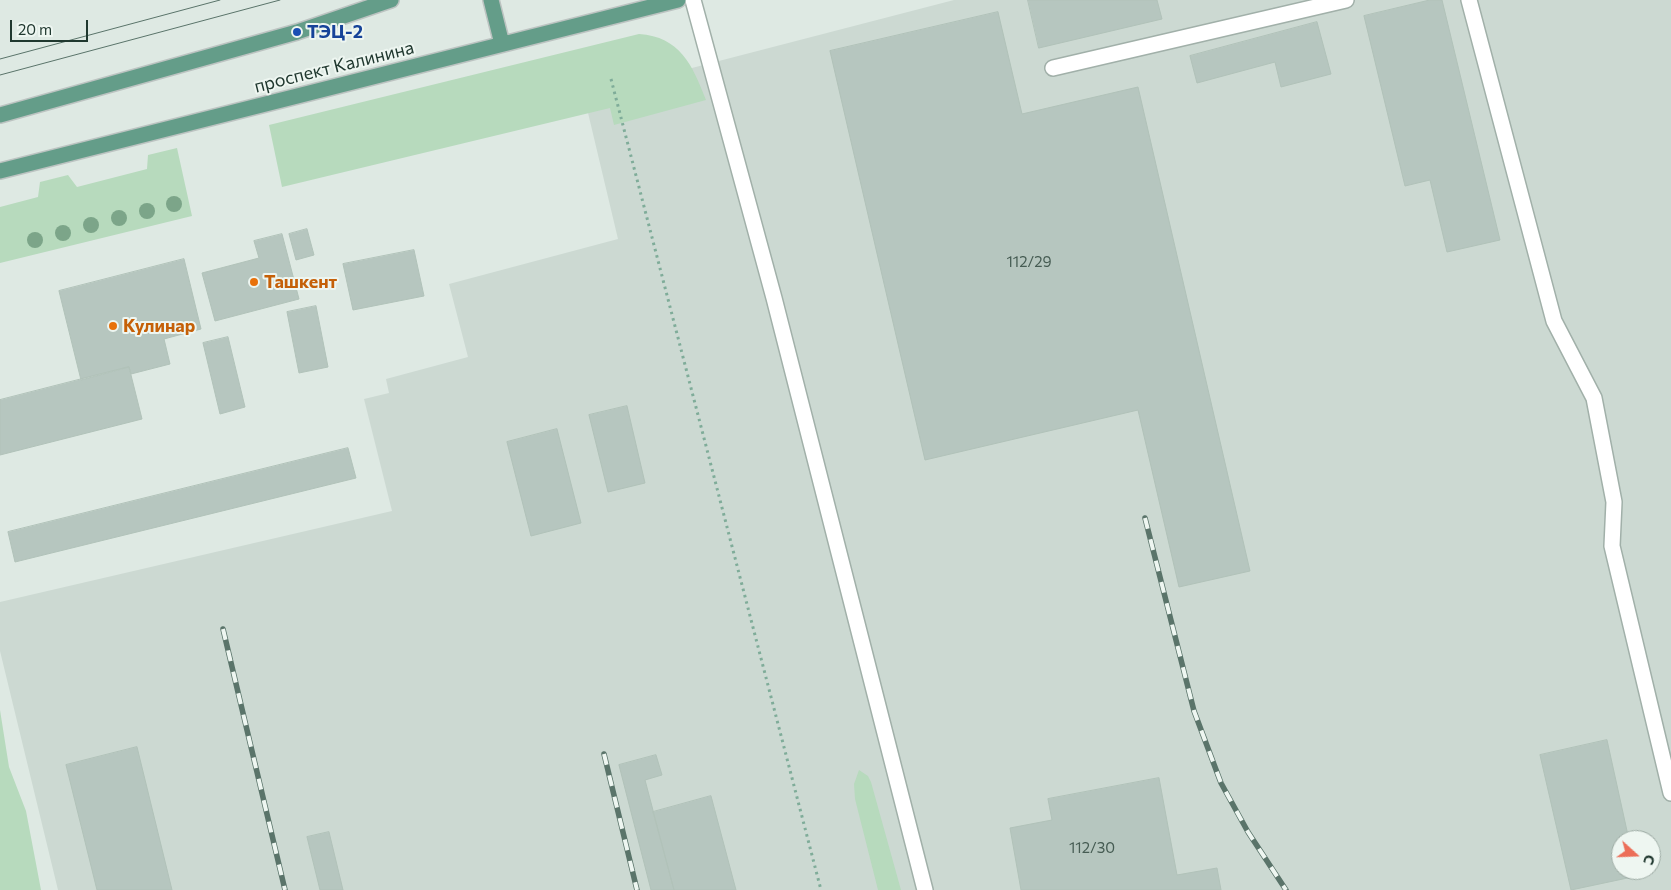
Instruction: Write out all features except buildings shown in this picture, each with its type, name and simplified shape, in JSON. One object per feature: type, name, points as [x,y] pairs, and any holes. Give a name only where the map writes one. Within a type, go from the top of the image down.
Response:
[{"type":"main road","points":[[0,115],[297,32],[391,0]]},
{"type":"main road","points":[[491,0],[502,44]]},
{"type":"main road","name":"проспект Калинина","points":[[0,171],[678,0]]},
{"type":"lane","points":[[694,0],[774,298],[925,890]]},
{"type":"lane","points":[[1052,68],[1346,0]]},
{"type":"lane","points":[[1468,0],[1554,321],[1594,398],[1614,502],[1612,546],[1671,792]]},
{"type":"path","points":[[610,80],[821,890]]},
{"type":"shaded area","points":[[954,0],[1671,0],[1671,890],[58,890],[0,651],[0,602],[392,511],[364,399],[389,393],[386,379],[468,357],[449,284],[618,239],[584,96]]},
{"type":"green space","points":[[639,34],[653,36],[675,47],[689,64],[706,100],[614,125],[610,108],[282,187],[269,125]]},
{"type":"green space","points":[[177,148],[192,216],[0,263],[0,207],[38,197],[40,182],[68,175],[77,187],[147,169],[148,155]]},
{"type":"green space","points":[[0,710],[9,767],[26,811],[41,890],[0,890]]},
{"type":"green space","points":[[859,770],[868,776],[871,782],[901,890],[878,890],[855,799],[854,784]]},
{"type":"tram line","points":[[0,59],[220,0]]},
{"type":"tram line","points":[[0,75],[280,0]]},
{"type":"railway","points":[[1145,518],[1194,711],[1221,783],[1248,832],[1286,890]]},
{"type":"railway","points":[[223,629],[285,890]]},
{"type":"railway","points":[[604,754],[637,890]]},
{"type":"place","name":"ТЭЦ-2","points":[[297,32]]},
{"type":"place","name":"Ташкент","points":[[254,282]]},
{"type":"place","name":"Кулинар","points":[[113,326]]}]
